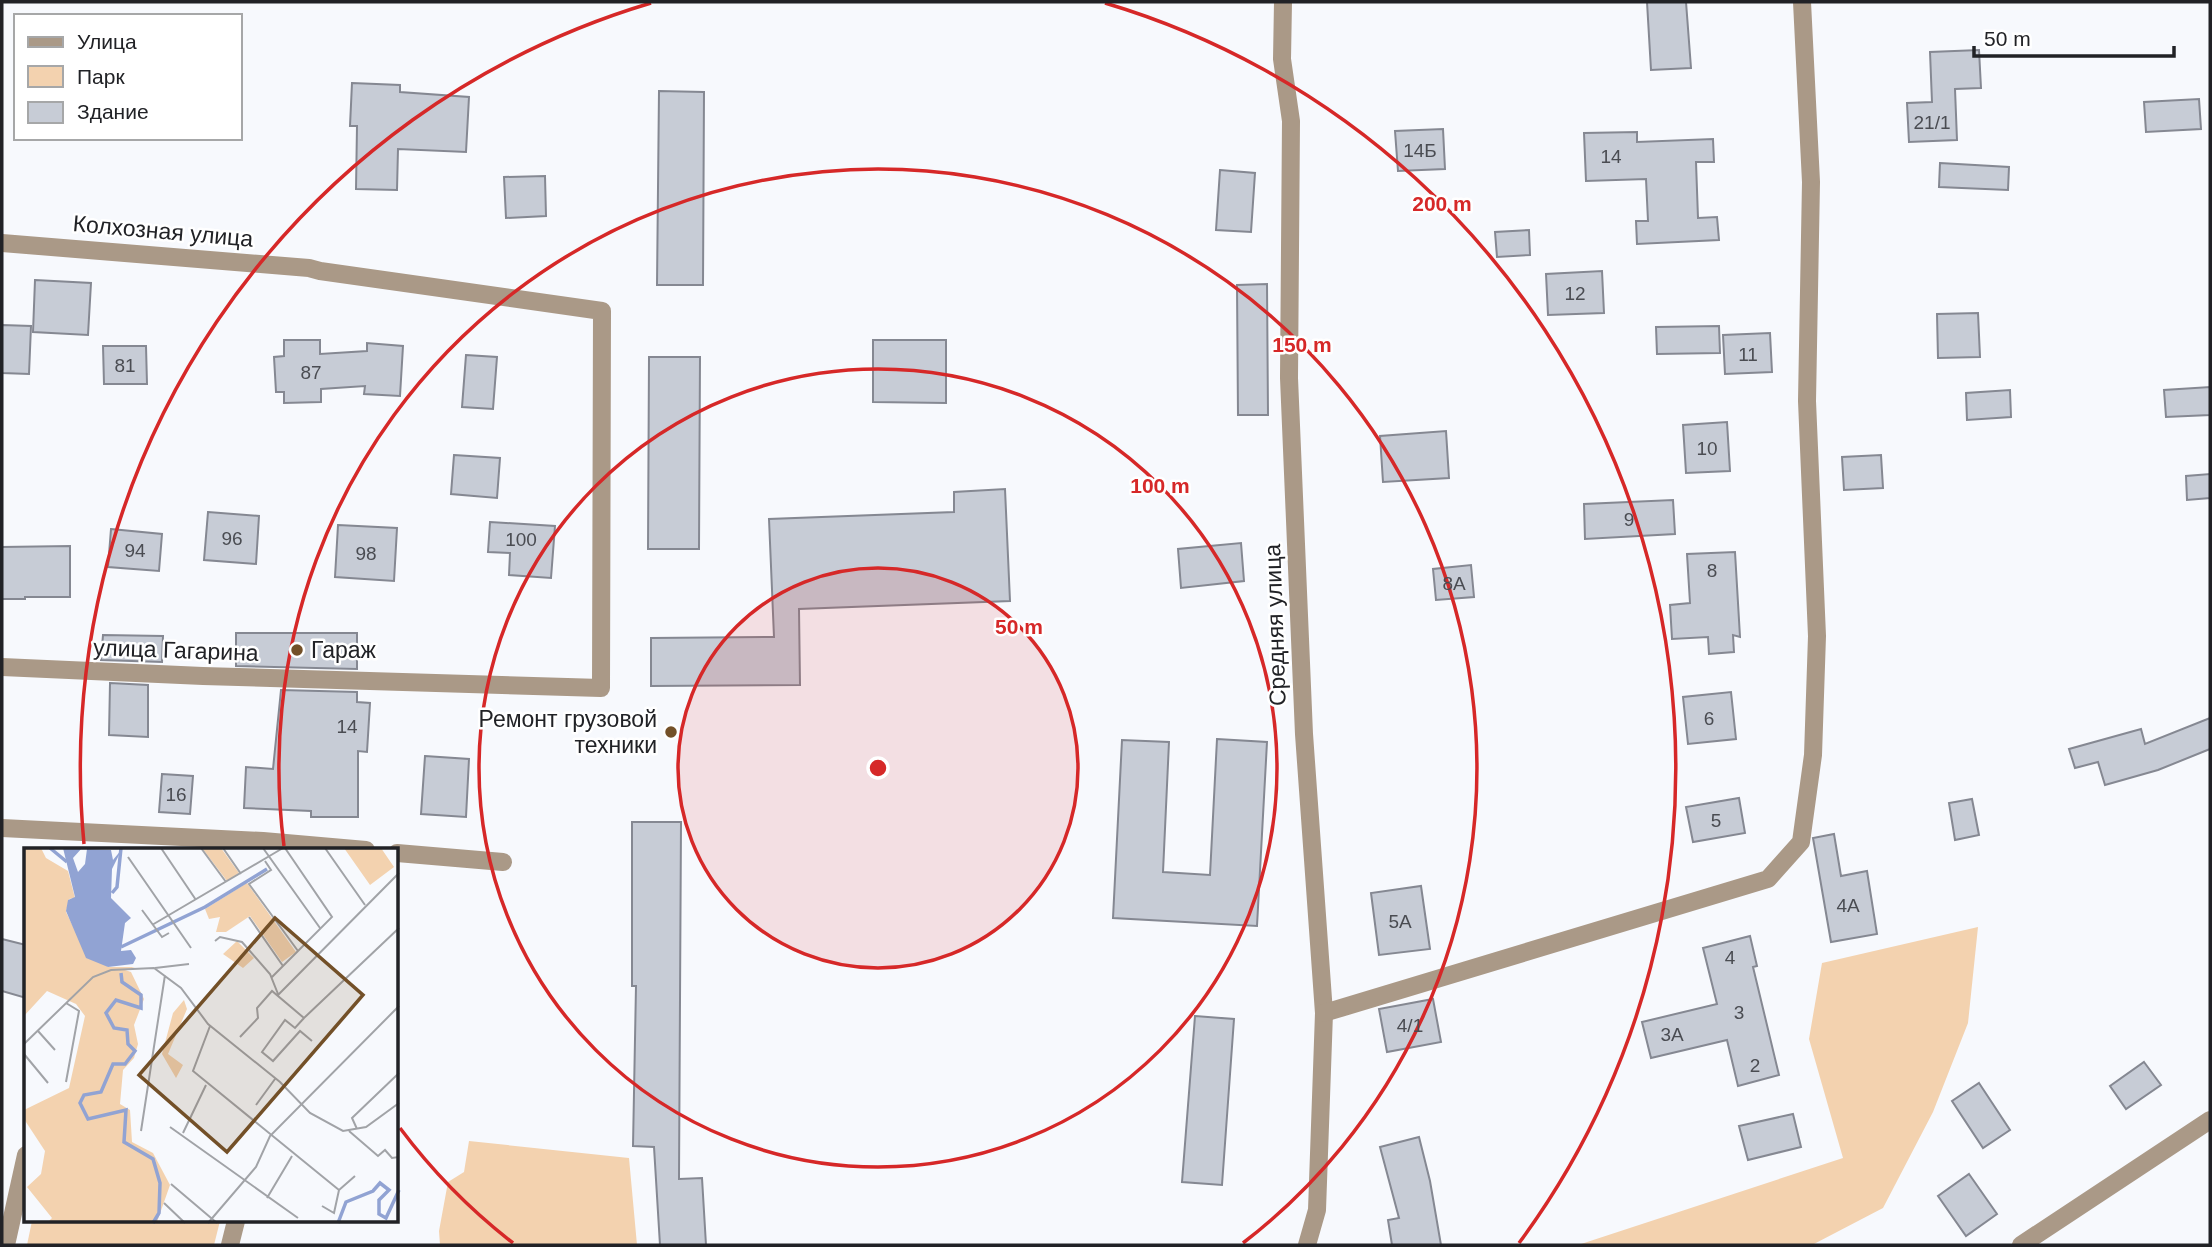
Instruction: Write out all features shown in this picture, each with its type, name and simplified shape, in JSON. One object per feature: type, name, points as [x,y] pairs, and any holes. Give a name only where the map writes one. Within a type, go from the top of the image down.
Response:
[{"type":"street","name":"Средняя улица","points":[[1283,2],[1282,59],[1291,121],[1289,379],[1304,734],[1324,1013],[1317,1210],[1307,1245]]},
{"type":"street","points":[[1324,1013],[1768,879],[1801,842],[1814,755],[1817,635],[1807,401],[1811,182],[1802,2]]},
{"type":"street","name":"Колхозная улица","points":[[2,243],[309,268],[602,311],[601,688]]},
{"type":"street","name":"улица Гагарина","points":[[2,667],[601,688]]},
{"type":"street","points":[[2,828],[96,842],[263,841],[328,848]]},
{"type":"street","points":[[399,853],[503,862]]},
{"type":"street","points":[[2021,1245],[2210,1119]]},
{"type":"street","points":[[6,1245],[24,1164]]},
{"type":"street","points":[[230,1245],[236,1222]]},
{"type":"green space","points":[[1978,927],[1968,1023],[1933,1112],[1883,1208],[1812,1245],[1578,1245],[1843,1158],[1809,1039],[1822,963]]},
{"type":"green space","points":[[469,1141],[629,1158],[637,1245],[440,1245],[439,1231],[448,1182],[464,1172]]},
{"type":"green space","points":[[32,1222],[220,1222],[214,1245],[27,1245]]},
{"type":"building","points":[[1647,2],[1686,2],[1691,68],[1651,70]]},
{"type":"building","points":[[1979,50],[1981,88],[1955,89],[1957,140],[1909,142],[1907,103],[1932,102],[1930,52]]},
{"type":"building","points":[[352,83],[400,85],[400,92],[469,97],[466,152],[398,149],[397,190],[356,189],[357,126],[350,126]]},
{"type":"building","points":[[659,91],[704,92],[703,285],[657,285]]},
{"type":"building","points":[[2199,99],[2201,129],[2146,132],[2144,102]]},
{"type":"building","points":[[1443,129],[1445,169],[1398,171],[1395,131]]},
{"type":"building","points":[[1637,132],[1637,142],[1713,139],[1714,162],[1696,162],[1698,218],[1717,217],[1719,240],[1637,244],[1636,221],[1648,221],[1646,179],[1586,181],[1584,133]]},
{"type":"building","points":[[1940,163],[2009,167],[2008,190],[1939,187]]},
{"type":"building","points":[[1220,170],[1255,173],[1251,232],[1216,230]]},
{"type":"building","points":[[545,176],[546,216],[506,218],[504,177]]},
{"type":"building","points":[[1529,230],[1530,255],[1497,257],[1495,232]]},
{"type":"building","points":[[1602,271],[1604,313],[1548,315],[1546,274]]},
{"type":"building","points":[[35,280],[91,283],[88,335],[33,332]]},
{"type":"building","points":[[1267,284],[1268,415],[1238,415],[1237,285]]},
{"type":"building","points":[[1978,313],[1980,357],[1938,358],[1937,314]]},
{"type":"building","points":[[2,325],[31,326],[29,374],[2,373]]},
{"type":"building","points":[[1719,326],[1720,353],[1657,354],[1656,327]]},
{"type":"building","points":[[1770,333],[1772,372],[1725,374],[1723,335]]},
{"type":"building","points":[[284,340],[320,340],[320,354],[367,351],[367,343],[403,346],[400,396],[364,394],[365,386],[321,389],[321,402],[284,403],[284,392],[276,392],[274,357],[284,356]]},
{"type":"building","points":[[873,340],[946,340],[946,403],[873,402]]},
{"type":"building","points":[[103,346],[146,346],[147,384],[104,384]]},
{"type":"building","points":[[466,355],[497,357],[493,409],[462,407]]},
{"type":"building","points":[[649,357],[700,357],[699,549],[648,549]]},
{"type":"building","points":[[2210,387],[2210,415],[2166,417],[2164,390]]},
{"type":"building","points":[[2010,390],[2011,417],[1967,420],[1966,393]]},
{"type":"building","points":[[1727,422],[1730,471],[1686,473],[1683,425]]},
{"type":"building","points":[[1446,431],[1449,478],[1383,482],[1380,436]]},
{"type":"building","points":[[454,455],[500,458],[497,498],[451,494]]},
{"type":"building","points":[[1881,455],[1883,488],[1844,490],[1842,457]]},
{"type":"building","points":[[2210,474],[2210,498],[2187,500],[2186,476]]},
{"type":"building","points":[[1005,489],[1010,601],[799,609],[800,685],[651,686],[651,638],[774,637],[769,519],[954,512],[954,492]]},
{"type":"building","points":[[1673,500],[1675,534],[1585,539],[1584,504]]},
{"type":"building","points":[[208,512],[259,516],[256,564],[204,560]]},
{"type":"building","points":[[490,522],[555,526],[551,578],[509,575],[510,553],[488,552]]},
{"type":"building","points":[[338,525],[397,528],[394,581],[335,577]]},
{"type":"building","points":[[111,529],[162,534],[159,571],[108,567]]},
{"type":"building","points":[[1241,543],[1244,581],[1181,588],[1178,549]]},
{"type":"building","points":[[70,546],[70,597],[2,599],[2,547]]},
{"type":"building","points":[[1735,552],[1740,637],[1733,635],[1734,652],[1709,654],[1708,637],[1672,639],[1670,605],[1690,603],[1687,554]]},
{"type":"building","points":[[1471,565],[1474,597],[1436,600],[1433,569]]},
{"type":"building","name":"Гараж","points":[[236,633],[357,633],[357,669],[236,666]]},
{"type":"building","points":[[103,635],[163,636],[162,662],[101,660]]},
{"type":"building","points":[[110,683],[148,685],[148,737],[109,735]]},
{"type":"building","points":[[281,690],[357,692],[357,702],[370,703],[367,752],[358,751],[358,817],[311,817],[311,811],[244,808],[246,767],[273,769]]},
{"type":"building","points":[[1731,692],[1736,739],[1688,744],[1683,697]]},
{"type":"building","points":[[2210,718],[2210,749],[2158,770],[2105,785],[2098,762],[2075,768],[2069,749],[2141,729],[2145,744]]},
{"type":"building","points":[[1217,739],[1267,742],[1257,926],[1113,918],[1122,740],[1169,742],[1163,872],[1210,875]]},
{"type":"building","points":[[425,756],[469,759],[466,817],[421,814]]},
{"type":"building","points":[[162,774],[193,776],[190,814],[159,812]]},
{"type":"building","points":[[1739,798],[1745,833],[1693,842],[1686,807]]},
{"type":"building","points":[[1972,799],[1979,835],[1955,840],[1949,803]]},
{"type":"building","points":[[632,822],[681,822],[679,1179],[702,1178],[706,1245],[660,1245],[654,1147],[633,1146],[636,986],[632,986]]},
{"type":"building","points":[[1834,834],[1841,876],[1867,871],[1877,934],[1831,942],[1813,838]]},
{"type":"building","points":[[1421,886],[1430,949],[1379,955],[1371,893]]},
{"type":"building","points":[[1750,936],[1757,966],[1753,967],[1779,1075],[1738,1086],[1727,1040],[1651,1058],[1642,1022],[1717,1004],[1703,948]]},
{"type":"building","points":[[2,939],[24,944],[24,997],[2,991]]},
{"type":"building","points":[[1433,999],[1441,1042],[1387,1052],[1379,1009]]},
{"type":"building","points":[[1195,1016],[1234,1019],[1222,1185],[1182,1182]]},
{"type":"building","points":[[2144,1062],[2161,1085],[2126,1109],[2110,1086]]},
{"type":"building","points":[[1979,1083],[2010,1130],[1983,1148],[1952,1101]]},
{"type":"building","points":[[1793,1114],[1801,1147],[1748,1160],[1739,1126]]},
{"type":"building","points":[[1419,1137],[1441,1245],[1392,1245],[1388,1220],[1399,1218],[1380,1147]]},
{"type":"building","points":[[1969,1174],[1997,1214],[1966,1236],[1938,1196]]},
{"type":"place","name":"Гараж","points":[[297,650]]},
{"type":"place","name":"Ремонт грузовой техники","points":[[671,732]]}]
